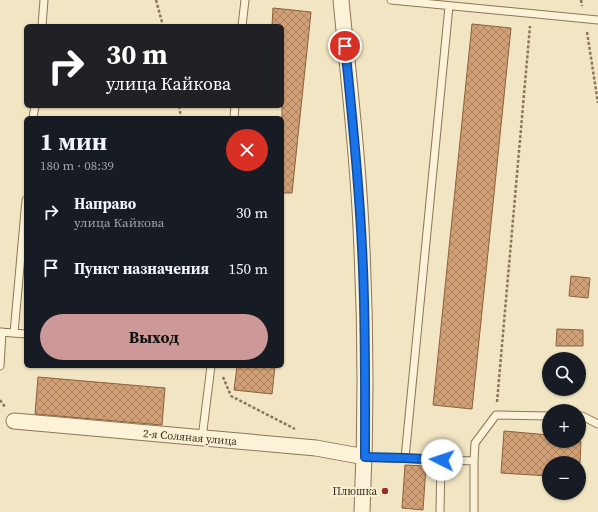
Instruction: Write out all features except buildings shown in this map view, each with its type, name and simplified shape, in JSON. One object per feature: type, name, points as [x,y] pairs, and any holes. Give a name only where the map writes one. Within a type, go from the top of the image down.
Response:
[{"type":"street","points":[[341,0],[357,167],[362,249],[365,457],[362,512]]},
{"type":"street","name":"2-я Соляная улица","points":[[14,421],[316,448],[365,457]]},
{"type":"lane","points":[[42,24],[44,0]]},
{"type":"lane","points":[[242,24],[245,0]]},
{"type":"lane","points":[[391,0],[598,20]]},
{"type":"lane","points":[[405,458],[449,6]]},
{"type":"lane","points":[[14,333],[24,222]]},
{"type":"lane","points":[[0,366],[1,332],[24,334]]},
{"type":"lane","points":[[202,438],[211,368]]},
{"type":"lane","points":[[474,512],[475,443],[496,415],[542,416]]},
{"type":"lane","points":[[586,418],[598,424]]},
{"type":"lane","points":[[365,457],[474,461]]},
{"type":"lane","points":[[440,512],[442,460]]},
{"type":"path","points":[[156,0],[162,24]]},
{"type":"path","points":[[581,0],[598,103]]},
{"type":"path","points":[[496,415],[531,14]]},
{"type":"path","points":[[221,372],[231,396],[293,426],[316,448]]},
{"type":"place","name":"Плюшка","points":[[385,491]]},
{"type":"route","points":[[345,46],[357,167],[362,249],[365,457],[442,460]]}]
